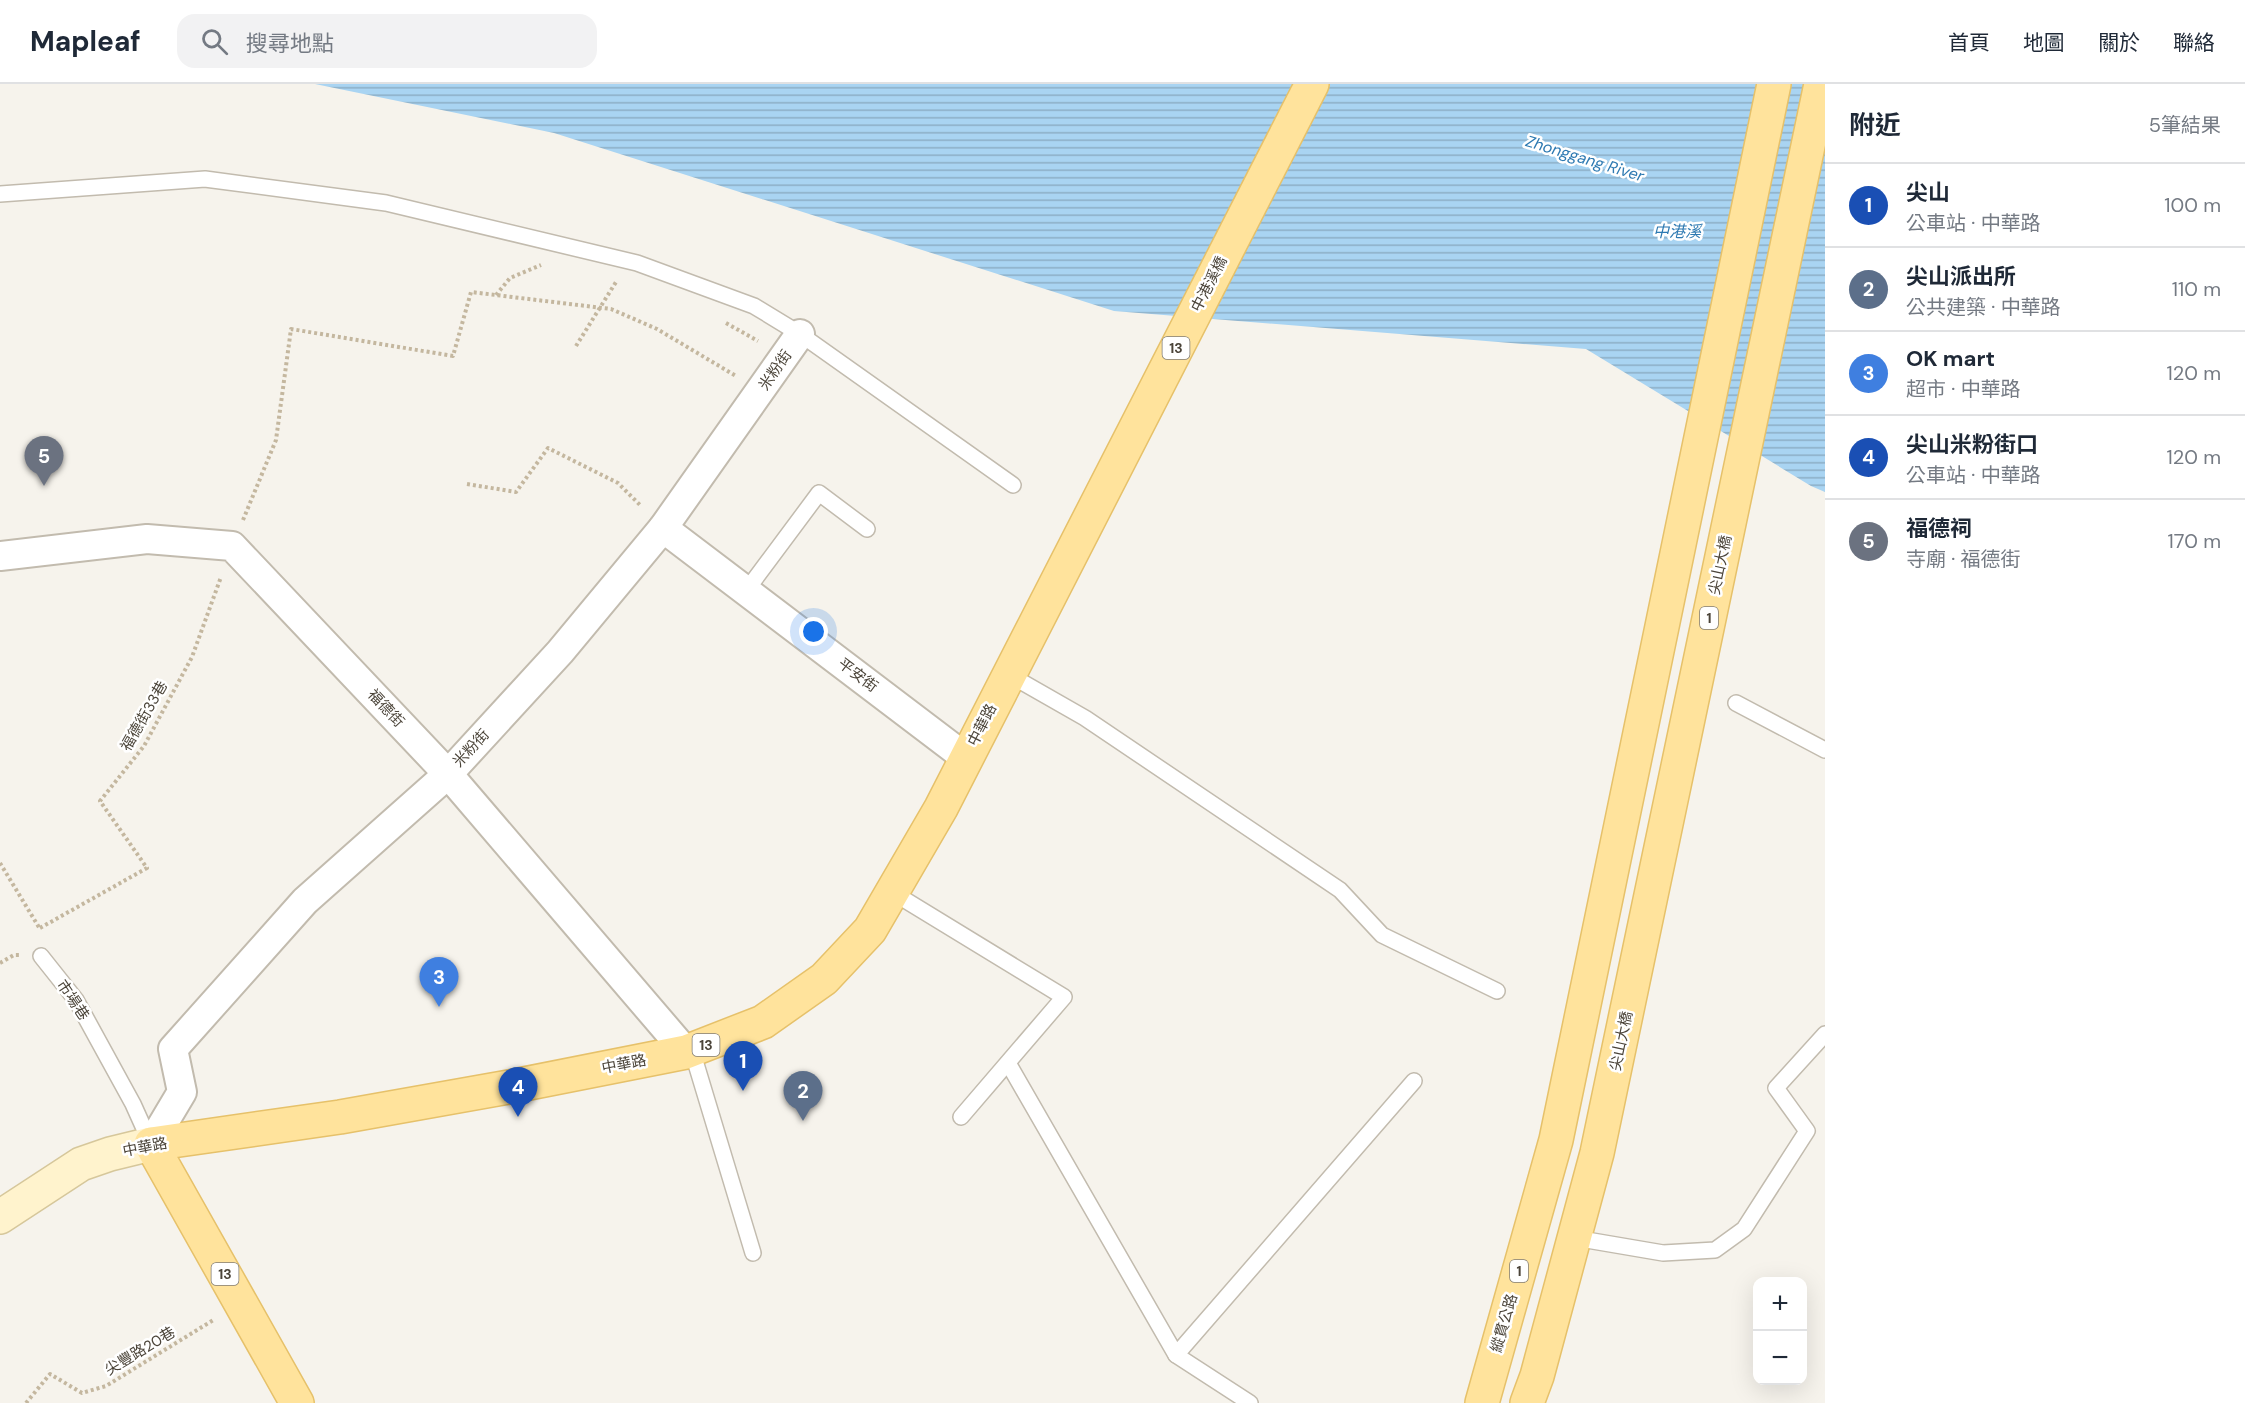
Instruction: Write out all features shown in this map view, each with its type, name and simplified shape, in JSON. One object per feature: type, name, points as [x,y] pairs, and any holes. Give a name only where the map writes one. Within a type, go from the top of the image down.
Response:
[{"type":"main road","name":"中港溪橋","points":[[1040,612],[1312,84]]},
{"type":"main road","name":"1","points":[[1553,1150],[1774,84]]},
{"type":"main road","name":"尖山大橋","points":[[1595,1162],[1821,84]]},
{"type":"main road","name":"中華路","points":[[152,1144],[340,1117],[686,1053],[763,1022],[824,979],[870,930],[941,808],[1040,612]]},
{"type":"main road","name":"13","points":[[152,1144],[297,1403]]},
{"type":"main road","points":[[1553,1150],[1595,1162]]},
{"type":"main road","name":"縱貫公路","points":[[1482,1403],[1553,1150]]},
{"type":"main road","name":"1","points":[[1527,1403],[1538,1376],[1595,1162]]},
{"type":"street","name":"米粉街","points":[[152,1144],[182,1092],[173,1049],[305,901],[448,774],[561,652],[663,528],[800,334]]},
{"type":"street","name":"平安街","points":[[663,528],[966,758]]},
{"type":"street","points":[[0,556],[147,539],[232,546]]},
{"type":"street","name":"福德街","points":[[232,546],[448,774],[686,1053]]},
{"type":"street","name":"中華路","points":[[0,1217],[81,1164],[152,1144]]},
{"type":"lane","points":[[0,194],[205,179],[387,203],[628,261],[754,306],[800,334],[1013,485]]},
{"type":"lane","points":[[746,591],[819,493],[867,529]]},
{"type":"lane","points":[[1008,674],[1085,718],[1340,890],[1382,935],[1497,991]]},
{"type":"lane","points":[[1736,703],[1825,750]]},
{"type":"lane","points":[[892,892],[1064,997],[961,1118]]},
{"type":"lane","name":"市場巷","points":[[41,956],[76,1000],[133,1104],[152,1144]]},
{"type":"lane","points":[[1575,1238],[1663,1253],[1715,1250],[1744,1229],[1806,1131],[1776,1088],[1825,1034]]},
{"type":"lane","points":[[686,1053],[696,1064],[753,1253]]},
{"type":"lane","points":[[1008,1063],[1176,1355],[1250,1403]]},
{"type":"lane","points":[[1176,1355],[1414,1081]]},
{"type":"path","points":[[576,346],[628,261]]},
{"type":"path","points":[[495,295],[510,278],[547,262]]},
{"type":"path","points":[[232,546],[276,440],[291,329],[453,356],[471,292],[601,307],[657,329],[760,390]]},
{"type":"path","points":[[467,484],[516,492],[548,448],[618,483],[663,528]]},
{"type":"path","name":"福德街33巷","points":[[40,928],[147,868],[100,801],[144,746],[192,657],[232,546]]},
{"type":"path","points":[[0,863],[51,946],[41,956]]},
{"type":"path","name":"尖豐路20巷","points":[[26,1403],[50,1374],[82,1393],[106,1386],[241,1302]]},
{"type":"water","name":"中港溪","points":[[315,84],[1825,84],[1825,492],[1811,486],[1586,349],[1114,311],[554,133]]},
{"type":"place","name":"福德祠","points":[[44,486]]},
{"type":"place","name":"OK mart","points":[[439,1007]]},
{"type":"place","name":"尖山","points":[[743,1091]]},
{"type":"place","name":"尖山米粉街口","points":[[518,1117]]},
{"type":"place","name":"尖山派出所","points":[[803,1121]]},
{"type":"water label","name":"Zhonggang River","points":[[1585,158]]}]
